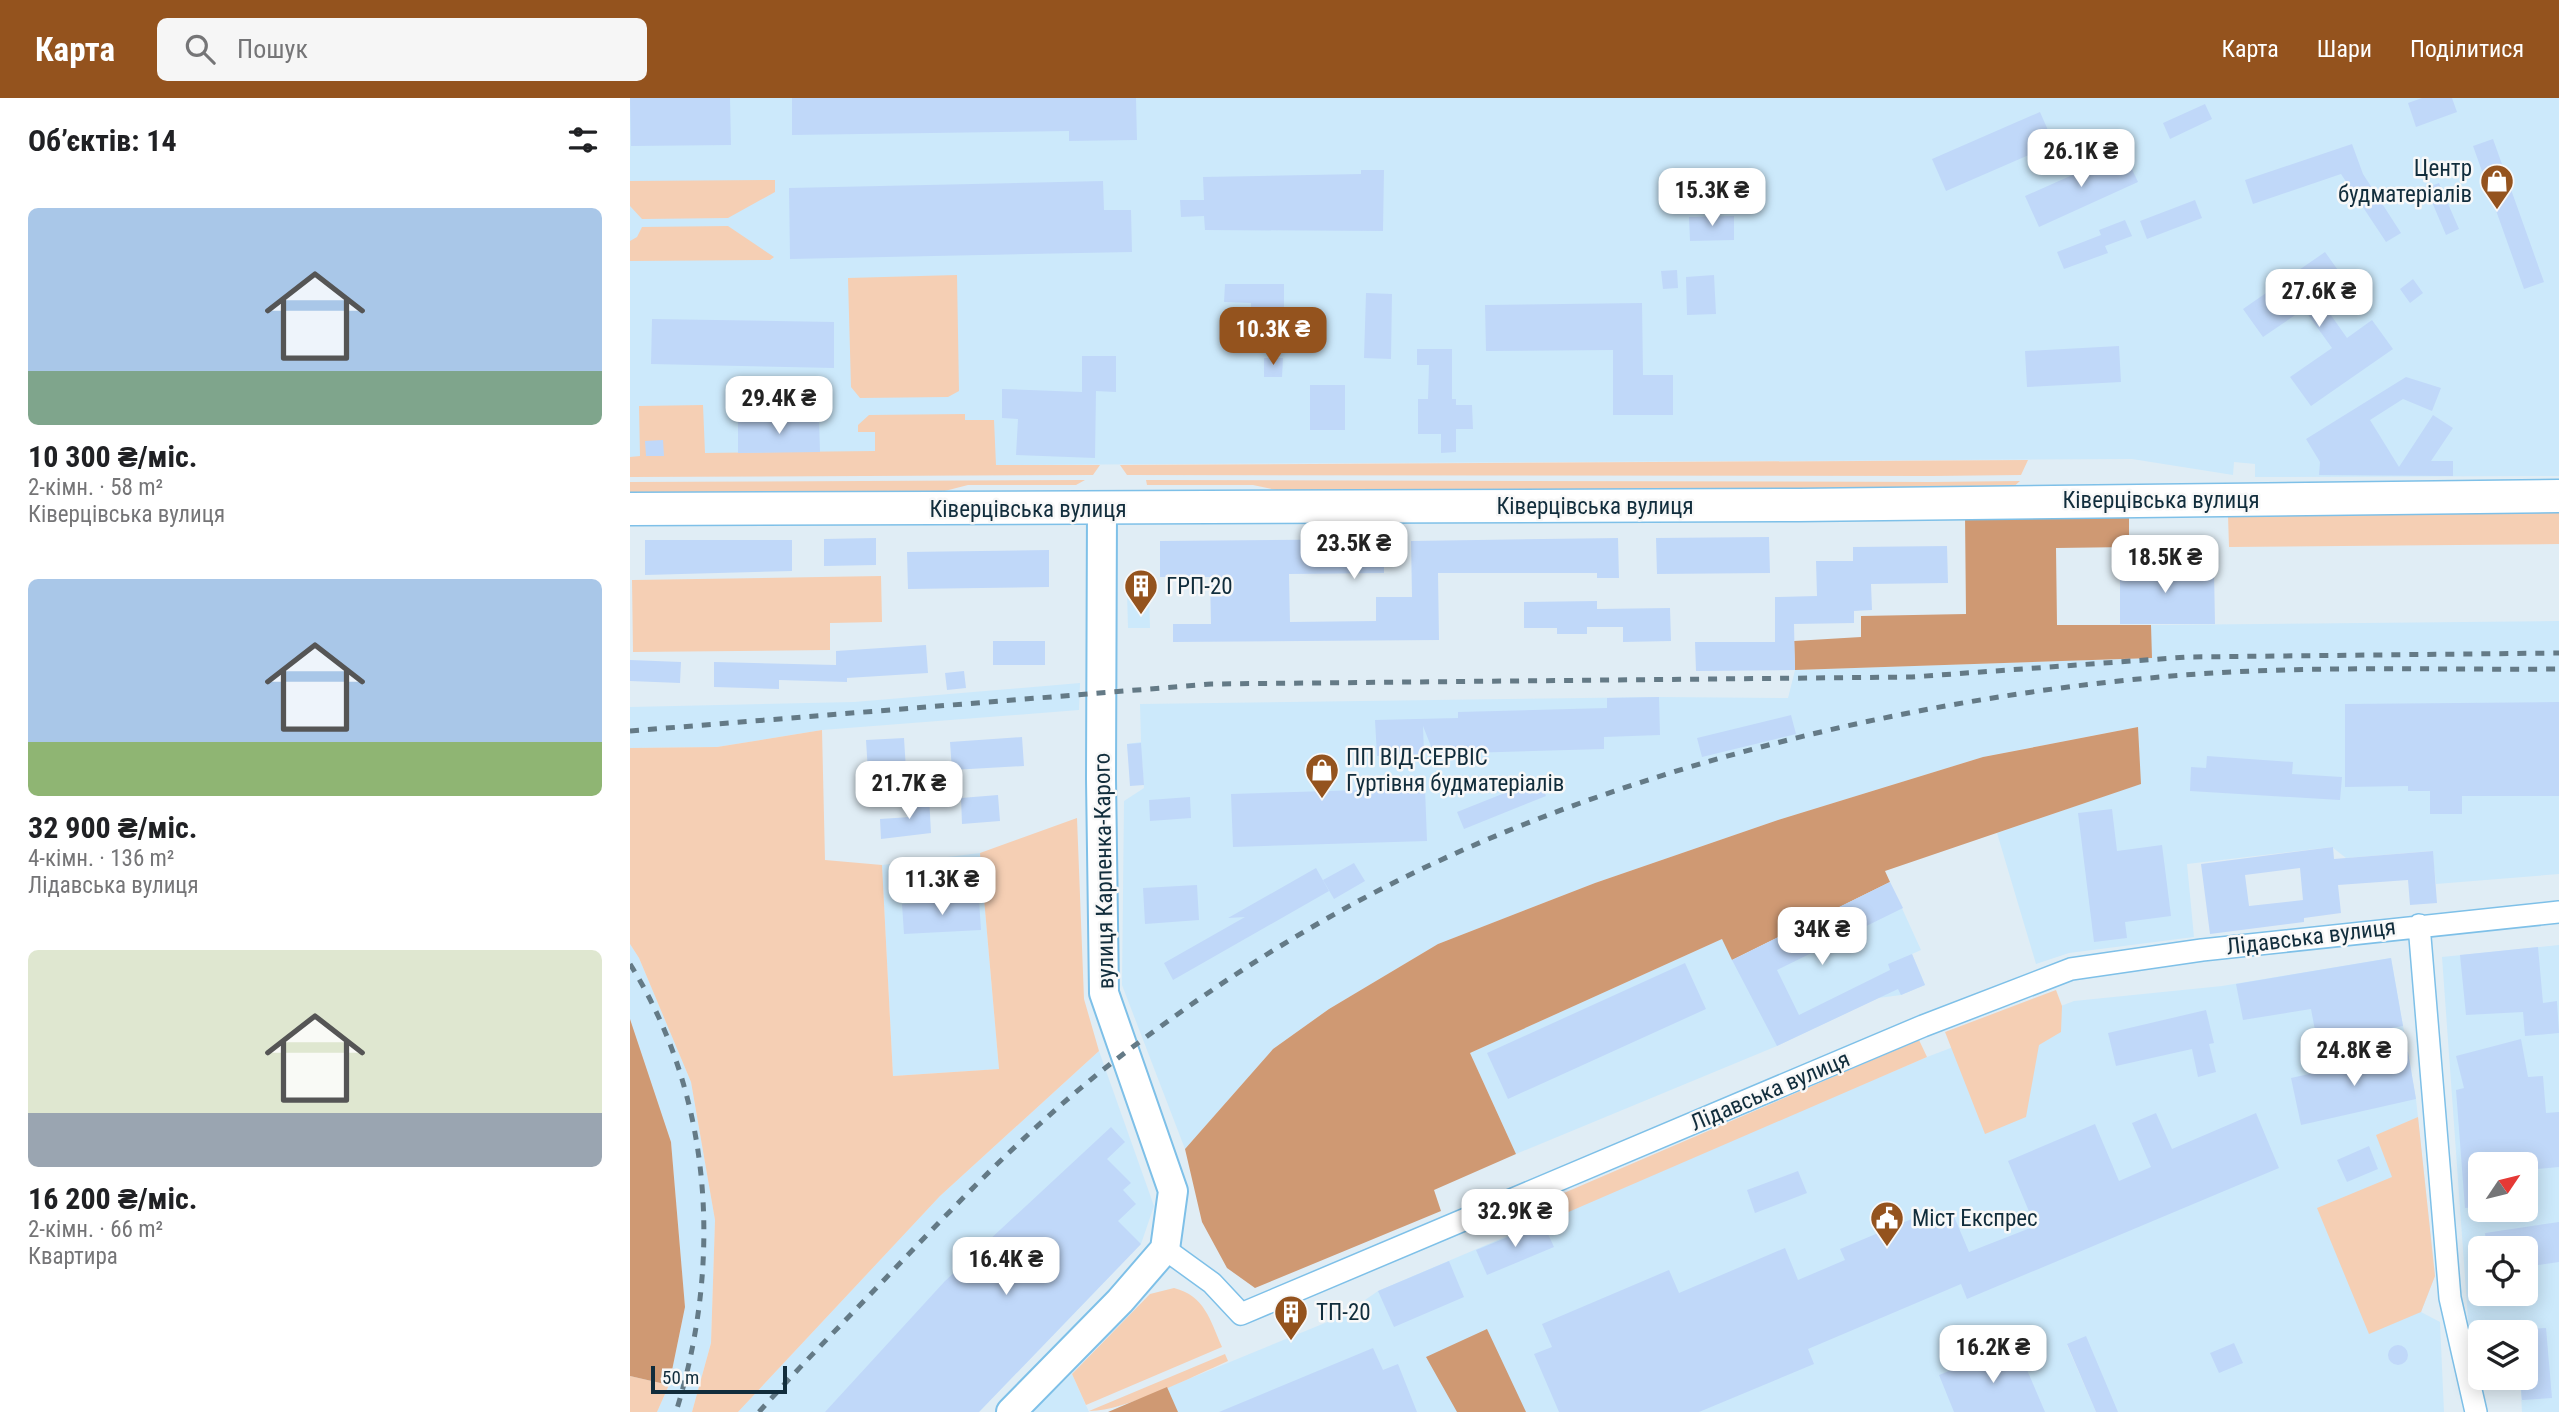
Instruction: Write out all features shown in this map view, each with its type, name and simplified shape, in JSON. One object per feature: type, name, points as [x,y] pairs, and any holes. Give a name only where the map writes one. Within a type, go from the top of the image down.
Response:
[{"type":"main road","name":"Ківерцівська вулиця","points":[[630,509],[1102,509],[2559,496]]},
{"type":"main road","name":"вулиця Карпенка-Карого","points":[[1102,509],[1101,779],[1104,993],[1172,1191],[1165,1249]]},
{"type":"main road","points":[[1011,1412],[1120,1301],[1165,1249]]},
{"type":"street","name":"Лідавська вулиця","points":[[1165,1249],[1212,1283],[1241,1314],[1913,1030],[2071,968],[2418,925],[2559,912]]},
{"type":"street","name":"Лідавська вулиця","points":[[2418,925],[2450,1298],[2476,1412]]},
{"type":"shaded area","points":[[630,98],[2559,98],[2559,476],[2255,477],[2255,464],[2234,462],[2233,475],[2132,459],[630,467]]},
{"type":"shaded area","points":[[775,180],[775,192],[728,218],[642,219],[630,206],[630,181]]},
{"type":"shaded area","points":[[728,226],[774,257],[770,260],[630,261],[630,241],[637,237],[642,227]]},
{"type":"shaded area","points":[[957,275],[959,391],[948,397],[860,398],[851,387],[848,278]]},
{"type":"shaded area","points":[[703,405],[705,453],[875,451],[875,432],[858,432],[858,425],[869,415],[965,414],[965,420],[994,420],[996,465],[1100,465],[1093,475],[630,477],[630,457],[640,456],[639,406]]},
{"type":"shaded area","points":[[2028,460],[2021,475],[1932,476],[1127,475],[1120,465]]},
{"type":"shaded area","points":[[1085,480],[1076,485],[968,485],[933,494],[630,494],[630,482]]},
{"type":"shaded area","points":[[1146,480],[2020,481],[2010,490],[1290,493],[1253,485],[1147,485]]},
{"type":"shaded area","points":[[2559,513],[2559,544],[2229,547],[2228,515]]},
{"type":"shaded area","points":[[1965,514],[2129,514],[2129,547],[2056,548],[2057,625],[2151,625],[2152,658],[1795,670],[1794,641],[1861,637],[1861,616],[1966,614]]},
{"type":"shaded area","points":[[881,576],[882,622],[830,623],[830,650],[633,652],[632,580]]},
{"type":"shaded area","points":[[1127,592],[1149,592],[1150,628],[1128,628]]},
{"type":"shaded area","points":[[2559,621],[2559,874],[2436,884],[2432,851],[2346,858],[2332,847],[2187,864],[2194,937],[2069,953],[2036,964],[1997,833],[2140,784],[2137,727],[1983,757],[1778,820],[1595,883],[1438,944],[1329,1009],[1273,1049],[1185,1149],[1122,985],[1124,801],[1144,788],[1142,761],[1129,762],[1127,744],[1141,742],[1140,704],[1659,697],[1788,698],[1795,670],[2151,658],[2151,625]]},
{"type":"shaded area","points":[[1080,683],[1079,710],[822,730],[717,747],[630,748],[630,707],[854,702]]},
{"type":"shaded area","points":[[2138,727],[2141,784],[1885,871],[1890,882],[1732,960],[1722,939],[1470,1053],[1516,1154],[1434,1190],[1441,1211],[1255,1288],[1227,1268],[1202,1222],[1185,1149],[1273,1049],[1329,1009],[1438,944],[1595,883],[1778,820],[1983,757]]},
{"type":"shaded area","points":[[822,730],[825,860],[882,865],[893,1076],[999,1069],[980,853],[1077,818],[1084,999],[1099,1051],[940,1196],[738,1412],[692,1412],[711,1343],[715,1220],[691,1082],[639,958],[630,944],[630,748],[717,747]]},
{"type":"shaded area","points":[[980,853],[999,1069],[893,1076],[882,865]]},
{"type":"shaded area","points":[[1890,882],[1921,950],[1912,954],[1925,985],[1901,995],[1878,998],[1777,1046],[1516,1154],[1470,1053],[1722,939],[1733,960]]},
{"type":"shaded area","points":[[630,944],[639,958],[691,1082],[715,1220],[711,1343],[692,1412],[657,1412],[669,1385],[685,1307],[671,1142],[630,1019]]},
{"type":"shaded area","points":[[2559,945],[2559,1412],[2522,1412],[2521,1390],[2538,1390],[2538,1320],[2468,1320],[2442,957]]},
{"type":"shaded area","points":[[2391,958],[2416,1099],[2435,1276],[2421,1312],[2440,1322],[2444,1412],[2117,1412],[2086,1337],[2067,1345],[2096,1412],[1108,1412],[1342,1316],[1378,1291],[1927,1057],[2074,1001],[2222,986]]},
{"type":"shaded area","points":[[2056,990],[2062,1006],[2061,1032],[2039,1045],[2026,1117],[1985,1134],[1945,1032]]},
{"type":"shaded area","points":[[630,1019],[671,1142],[685,1307],[669,1385],[630,1376]]},
{"type":"shaded area","points":[[1919,1040],[1927,1057],[1543,1223],[1536,1205]]},
{"type":"shaded area","points":[[1099,1051],[1154,1206],[1141,1244],[979,1412],[738,1412],[940,1196]]},
{"type":"shaded area","points":[[2418,1117],[2435,1276],[2421,1312],[2369,1334],[2317,1208],[2392,1177],[2376,1135]]},
{"type":"shaded area","points":[[1174,1288],[1200,1303],[1222,1347],[1086,1405],[1072,1374],[1150,1294]]},
{"type":"shaded area","points":[[1487,1329],[1526,1412],[1457,1412],[1426,1357]]},
{"type":"shaded area","points":[[1225,1354],[1228,1361],[1158,1392],[1120,1406],[1089,1411]]},
{"type":"shaded area","points":[[1072,1374],[1089,1412],[1033,1411]]},
{"type":"shaded area","points":[[630,1376],[669,1385],[657,1412],[630,1412]]},
{"type":"shaded area","points":[[1167,1387],[1178,1412],[1108,1412]]},
{"type":"building","points":[[630,98],[730,98],[731,145],[631,146]]},
{"type":"building","points":[[792,98],[1136,98],[1137,140],[1069,141],[1069,131],[792,135]]},
{"type":"building","points":[[2422,98],[2452,98],[2457,112],[2416,127],[2408,103]]},
{"type":"building","points":[[2205,104],[2212,119],[2170,139],[2163,123]]},
{"type":"building","points":[[2040,112],[2054,144],[1946,191],[1932,159]]},
{"type":"building","points":[[2493,139],[2544,282],[2524,289],[2473,146]]},
{"type":"building","points":[[2352,144],[2363,174],[2401,233],[2386,242],[2341,174],[2253,204],[2245,180]]},
{"type":"building","points":[[2124,152],[2138,182],[2039,227],[2025,196]]},
{"type":"building","points":[[1361,170],[1384,170],[1383,231],[1205,230],[1204,216],[1181,217],[1180,200],[1204,200],[1203,177],[1361,174]]},
{"type":"building","points":[[1661,175],[1675,175],[1675,193],[1660,193]]},
{"type":"building","points":[[1103,181],[1104,210],[1131,210],[1132,252],[790,259],[789,188]]},
{"type":"building","points":[[2439,183],[2459,229],[2446,235],[2426,188]]},
{"type":"building","points":[[2195,200],[2202,218],[2147,239],[2140,221]]},
{"type":"building","points":[[1734,216],[1734,240],[1690,241],[1689,217]]},
{"type":"building","points":[[2125,220],[2132,236],[2105,246],[2108,253],[2064,269],[2057,252],[2101,235],[2099,230]]},
{"type":"building","points":[[2325,252],[2345,280],[2319,298],[2347,338],[2372,320],[2393,349],[2311,406],[2290,377],[2332,348],[2304,309],[2263,337],[2243,309]]},
{"type":"building","points":[[1677,270],[1678,288],[1663,289],[1661,271]]},
{"type":"building","points":[[1714,275],[1716,314],[1687,315],[1686,277]]},
{"type":"building","points":[[2413,279],[2423,293],[2410,303],[2400,289]]},
{"type":"building","points":[[1225,284],[1284,284],[1284,320],[1251,320],[1251,303],[1224,302]]},
{"type":"building","points":[[1366,293],[1392,294],[1391,359],[1364,358]]},
{"type":"building","points":[[1642,303],[1643,375],[1673,375],[1673,415],[1613,415],[1613,350],[1486,351],[1485,305]]},
{"type":"building","points":[[652,319],[834,322],[834,368],[651,364]]},
{"type":"building","points":[[2119,346],[2121,382],[2027,387],[2025,351]]},
{"type":"building","points":[[1417,349],[1452,349],[1452,399],[1456,399],[1456,405],[1472,405],[1473,429],[1456,429],[1456,452],[1441,453],[1441,434],[1418,434],[1418,399],[1428,399],[1429,365],[1417,365]]},
{"type":"building","points":[[1082,356],[1116,356],[1116,392],[1096,391],[1095,458],[1016,455],[1018,419],[1002,418],[1002,389],[1082,392]]},
{"type":"building","points":[[1264,358],[1283,358],[1282,377],[1264,377]]},
{"type":"building","points":[[2406,377],[2441,388],[2432,411],[2403,399],[2370,420],[2399,467],[2433,415],[2453,428],[2431,461],[2453,461],[2453,476],[2319,475],[2320,462],[2306,439]]},
{"type":"building","points":[[1310,385],[1345,385],[1345,430],[1310,430]]},
{"type":"building","points":[[819,418],[820,452],[738,453],[738,420]]},
{"type":"building","points":[[663,440],[664,456],[646,456],[645,441]]},
{"type":"building","points":[[1769,537],[1770,573],[1657,574],[1656,538]]},
{"type":"building","points":[[876,538],[876,565],[824,566],[824,539]]},
{"type":"building","points":[[1618,538],[1619,578],[1597,578],[1597,573],[1438,573],[1439,640],[1173,642],[1173,624],[1211,624],[1210,577],[1160,577],[1160,541],[1384,539],[1384,573],[1289,574],[1290,622],[1376,621],[1376,597],[1412,597],[1411,541]]},
{"type":"building","points":[[645,540],[792,540],[792,571],[645,575]]},
{"type":"building","points":[[1947,546],[1948,583],[1871,584],[1872,610],[1854,611],[1854,623],[1794,624],[1795,670],[1696,671],[1695,642],[1775,642],[1775,597],[1817,596],[1816,561],[1853,561],[1853,547]]},
{"type":"building","points":[[1049,550],[1049,587],[908,589],[907,552]]},
{"type":"building","points":[[2151,559],[2151,571],[2214,571],[2215,624],[2120,624],[2120,560]]},
{"type":"building","points":[[1597,601],[1597,609],[1670,608],[1671,641],[1623,642],[1623,627],[1587,627],[1587,634],[1557,634],[1557,628],[1524,628],[1524,602]]},
{"type":"building","points":[[993,641],[1045,641],[1045,665],[993,665]]},
{"type":"building","points":[[926,645],[928,673],[847,678],[847,682],[779,680],[779,689],[714,687],[714,662],[836,665],[836,651]]},
{"type":"building","points":[[630,660],[681,662],[680,683],[630,681]]},
{"type":"building","points":[[964,671],[966,688],[947,690],[945,673]]},
{"type":"building","points":[[1659,697],[1660,735],[1604,737],[1604,749],[1434,754],[1423,726],[1424,754],[1377,756],[1375,720],[1458,718],[1458,712],[1607,708],[1607,698]]},
{"type":"building","points":[[2559,702],[2559,796],[2462,796],[2462,814],[2430,814],[2430,791],[2408,791],[2408,786],[2345,787],[2345,704]]},
{"type":"building","points":[[1791,715],[1796,734],[1702,757],[1697,738]]},
{"type":"building","points":[[1022,737],[1024,766],[952,770],[950,742]]},
{"type":"building","points":[[904,738],[906,770],[868,772],[866,740]]},
{"type":"building","points":[[1141,743],[1144,785],[1130,786],[1127,744]]},
{"type":"building","points":[[2207,756],[2293,762],[2292,774],[2342,777],[2340,800],[2190,791],[2191,767],[2206,768]]},
{"type":"building","points":[[1540,779],[1546,796],[1464,829],[1457,812]]},
{"type":"building","points":[[1425,788],[1427,841],[1233,847],[1231,794]]},
{"type":"building","points":[[998,795],[1000,821],[962,824],[961,798]]},
{"type":"building","points":[[929,796],[931,833],[881,839],[880,819],[910,817],[908,798]]},
{"type":"building","points":[[1190,797],[1191,818],[1150,821],[1149,800]]},
{"type":"building","points":[[2112,809],[2117,851],[2162,845],[2171,916],[2125,922],[2127,938],[2094,942],[2078,813]]},
{"type":"building","points":[[2333,847],[2334,859],[2433,851],[2437,903],[2410,905],[2408,880],[2338,885],[2341,913],[2304,918],[2304,922],[2210,934],[2201,864]],"holes":[[[2300,868],[2303,900],[2249,906],[2245,875]]]},
{"type":"building","points":[[1354,863],[1365,881],[1334,899],[1323,880]]},
{"type":"building","points":[[1316,868],[1329,891],[1173,980],[1164,963],[1245,917],[1228,918]]},
{"type":"building","points":[[1890,882],[1903,908],[1777,970],[1799,1015],[1890,970],[1888,964],[1912,954],[1925,985],[1901,995],[1898,989],[1777,1046],[1732,960]]},
{"type":"building","points":[[1197,885],[1199,920],[1145,924],[1143,888]]},
{"type":"building","points":[[979,900],[981,930],[904,934],[902,904]]},
{"type":"building","points":[[2538,947],[2543,1003],[2557,1001],[2559,1033],[2525,1036],[2523,1012],[2466,1015],[2460,955]]},
{"type":"building","points":[[2391,958],[2403,1026],[2317,1041],[2311,1009],[2243,1020],[2236,984]]},
{"type":"building","points":[[1685,963],[1706,1009],[1508,1099],[1487,1053]]},
{"type":"building","points":[[2206,1010],[2214,1043],[2209,1044],[2216,1072],[2198,1077],[2192,1049],[2116,1066],[2108,1033]]},
{"type":"building","points":[[2521,1039],[2528,1077],[2543,1076],[2546,1113],[2559,1112],[2559,1167],[2538,1169],[2538,1152],[2468,1152],[2468,1208],[2465,1208],[2456,1090],[2464,1088],[2456,1056]]},
{"type":"building","points":[[2408,1052],[2416,1099],[2301,1125],[2291,1078]]},
{"type":"building","points":[[2156,1113],[2172,1149],[2256,1113],[2279,1168],[1967,1299],[1961,1284],[1808,1349],[1814,1364],[1699,1412],[1559,1412],[1534,1354],[1552,1347],[1542,1324],[1669,1270],[1679,1293],[1785,1248],[1798,1280],[1845,1260],[1840,1249],[1914,1218],[1919,1229],[1953,1214],[1969,1252],[2035,1226],[2008,1161],[2095,1124],[2119,1181],[2151,1167],[2132,1123]]},
{"type":"building","points":[[1111,1127],[1125,1142],[1107,1159],[1131,1183],[1123,1190],[1136,1204],[1118,1221],[1141,1244],[979,1412],[825,1412],[945,1281]]},
{"type":"building","points":[[2369,1146],[2378,1169],[2347,1182],[2337,1160]]},
{"type":"building","points":[[1798,1171],[1807,1193],[1755,1213],[1747,1190]]},
{"type":"building","points":[[2559,1222],[2559,1262],[2538,1265],[2538,1236],[2485,1236],[2485,1233]]},
{"type":"building","points":[[1543,1223],[1554,1247],[1487,1275],[1476,1250]]},
{"type":"building","points":[[1449,1261],[1464,1297],[1394,1327],[1378,1291]]},
{"type":"building","points":[[2538,1328],[2546,1328],[2552,1398],[2522,1400],[2521,1390],[2538,1390]]},
{"type":"building","points":[[2086,1336],[2118,1412],[2096,1412],[2067,1344]]},
{"type":"building","points":[[2234,1343],[2243,1363],[2219,1373],[2210,1353]]},
{"type":"building","points":[[2016,1344],[2045,1412],[1954,1412],[1939,1375]]},
{"type":"building","points":[[2398,1345],[2405,1348],[2408,1355],[2405,1362],[2398,1365],[2391,1362],[2388,1355],[2391,1348]]},
{"type":"building","points":[[1373,1348],[1383,1370],[1398,1364],[1417,1412],[1219,1412]]},
{"type":"railway","points":[[630,731],[1211,684],[1912,677],[2187,657],[2559,653]]},
{"type":"railway","points":[[759,1412],[973,1188],[1065,1101],[1130,1049],[1194,1002],[1294,938],[1397,881],[1490,838],[1588,800],[1690,767],[1794,738],[2006,696],[2111,682],[2213,673],[2342,669],[2559,669]]},
{"type":"railway","points":[[630,964],[658,1016],[679,1070],[694,1126],[702,1183],[704,1241],[700,1298],[691,1356],[676,1412]]},
{"type":"place","name":"Центр будматеріалів","points":[[2497,211]]},
{"type":"place","name":"ГРП-20","points":[[1141,616]]},
{"type":"place","name":"ПП ВІД-СЕРВІС Гуртівня будматеріалів","points":[[1322,800]]},
{"type":"place","name":"Міст Експрес","points":[[1887,1248]]},
{"type":"place","name":"ТП-20","points":[[1291,1342]]}]
